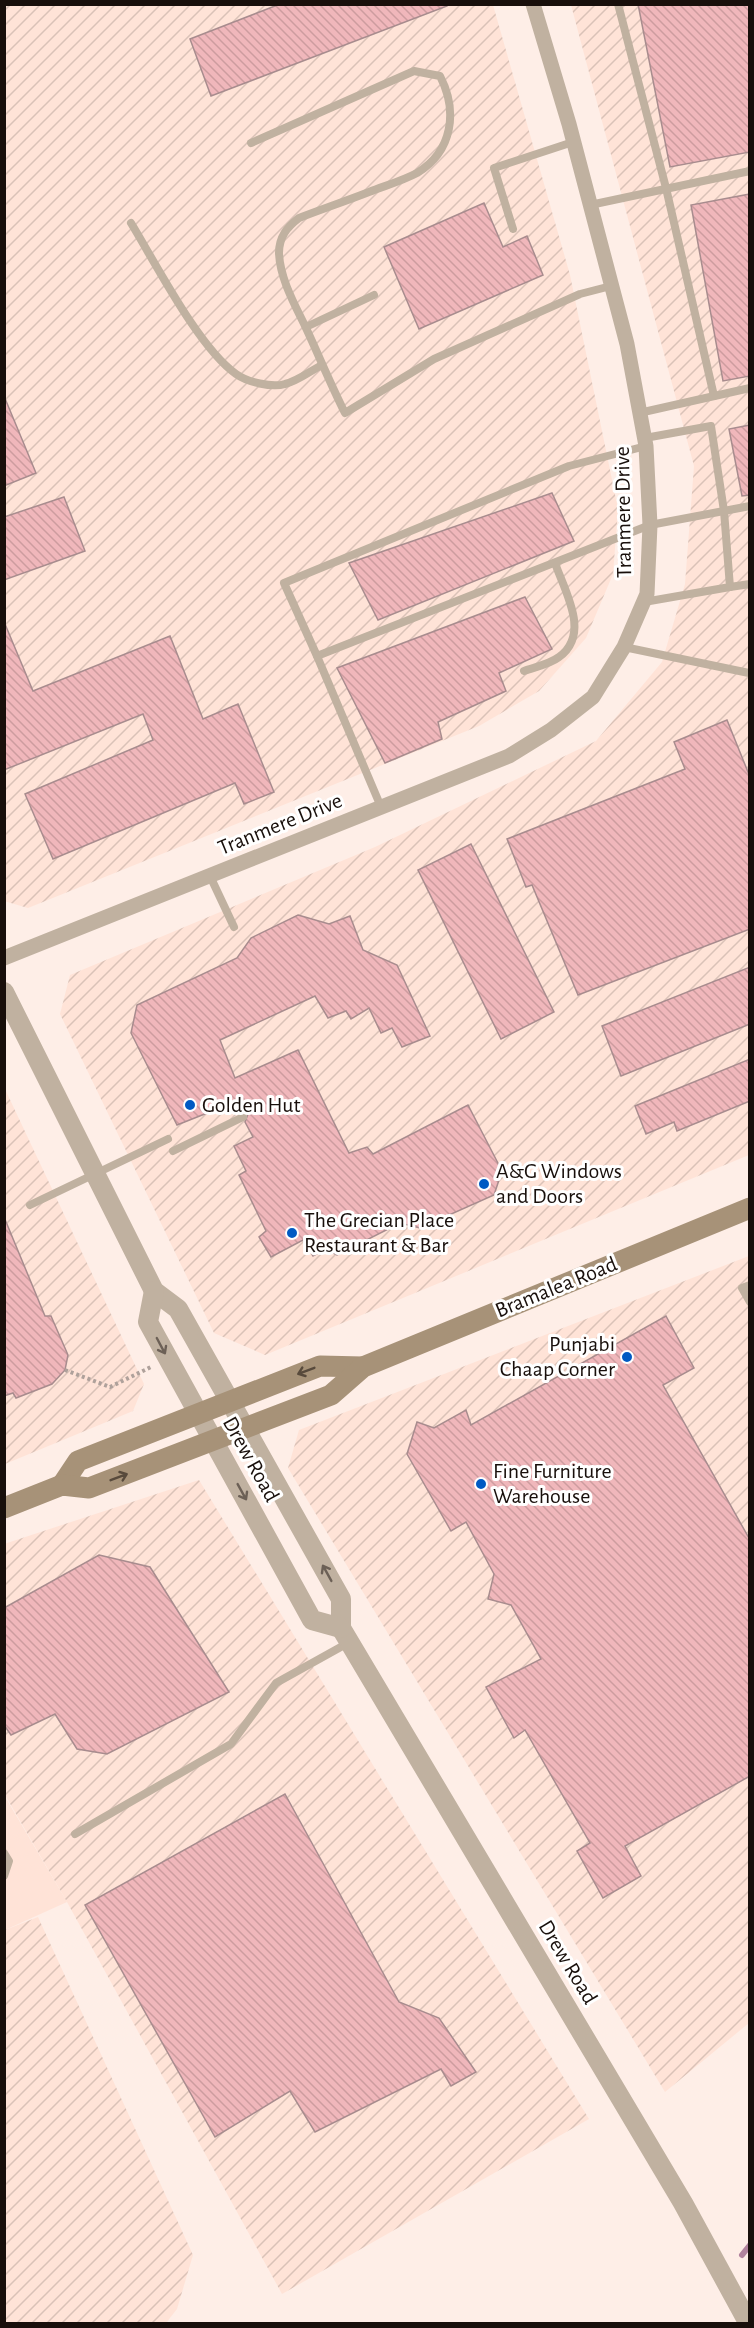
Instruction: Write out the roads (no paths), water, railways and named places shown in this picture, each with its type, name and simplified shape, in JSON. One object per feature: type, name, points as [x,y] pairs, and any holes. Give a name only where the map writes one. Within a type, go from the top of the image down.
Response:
[{"type":"main road","name":"Bramalea Road","points":[[4,1508],[62,1485],[89,1488],[331,1395],[363,1367],[750,1208]]},
{"type":"main road","name":"Bramalea Road","points":[[62,1485],[78,1461],[320,1366],[363,1367]]},
{"type":"street","name":"Tranmere Drive","points":[[4,958],[509,756],[551,730],[593,697],[624,647],[646,594],[650,525],[646,442],[627,344],[533,4]]},
{"type":"street","name":"Drew Road","points":[[4,992],[154,1291],[178,1310],[341,1599],[346,1635],[677,2193],[749,2324]]},
{"type":"street","name":"Drew Road","points":[[154,1291],[148,1322],[312,1620],[346,1635]]},
{"type":"lane","points":[[618,4],[666,188],[714,396]]},
{"type":"lane","points":[[251,143],[414,71],[440,76],[446,88],[451,105],[450,126],[443,147],[433,161],[415,174],[299,218],[287,228],[279,251],[282,270],[345,413],[435,359],[580,294],[612,286]]},
{"type":"lane","points":[[513,229],[494,168],[573,142]]},
{"type":"lane","points":[[590,205],[750,171]]},
{"type":"lane","points":[[132,223],[185,311],[221,360],[238,375],[265,384],[284,385],[322,365]]},
{"type":"lane","points":[[306,327],[374,295]]},
{"type":"lane","points":[[639,412],[750,388]]},
{"type":"lane","points":[[381,807],[284,583],[569,466],[646,442],[711,426],[724,511],[730,587]]},
{"type":"lane","points":[[317,656],[650,525],[750,506]]},
{"type":"lane","points":[[524,671],[559,658],[574,641],[576,623],[555,562]]},
{"type":"lane","points":[[643,602],[750,584]]},
{"type":"lane","points":[[624,647],[749,674]]},
{"type":"lane","points":[[210,876],[234,927]]},
{"type":"lane","points":[[173,1151],[243,1118]]},
{"type":"lane","points":[[30,1205],[168,1139]]},
{"type":"lane","points":[[750,1285],[742,1288],[750,1302]]},
{"type":"lane","points":[[75,1834],[231,1744],[276,1683],[346,1635]]},
{"type":"lane","points":[[4,1853],[9,1861],[4,1876]]},
{"type":"waterway","points":[[742,2255],[750,2245]]},
{"type":"place","name":"Golden Hut","points":[[190,1105]]},
{"type":"place","name":"A&G Windows and Doors","points":[[484,1184]]},
{"type":"place","name":"The Grecian Place Restaurant & Bar","points":[[292,1233]]},
{"type":"place","name":"Punjabi Chaap Corner","points":[[627,1357]]},
{"type":"place","name":"Fine Furniture Warehouse","points":[[481,1484]]}]
